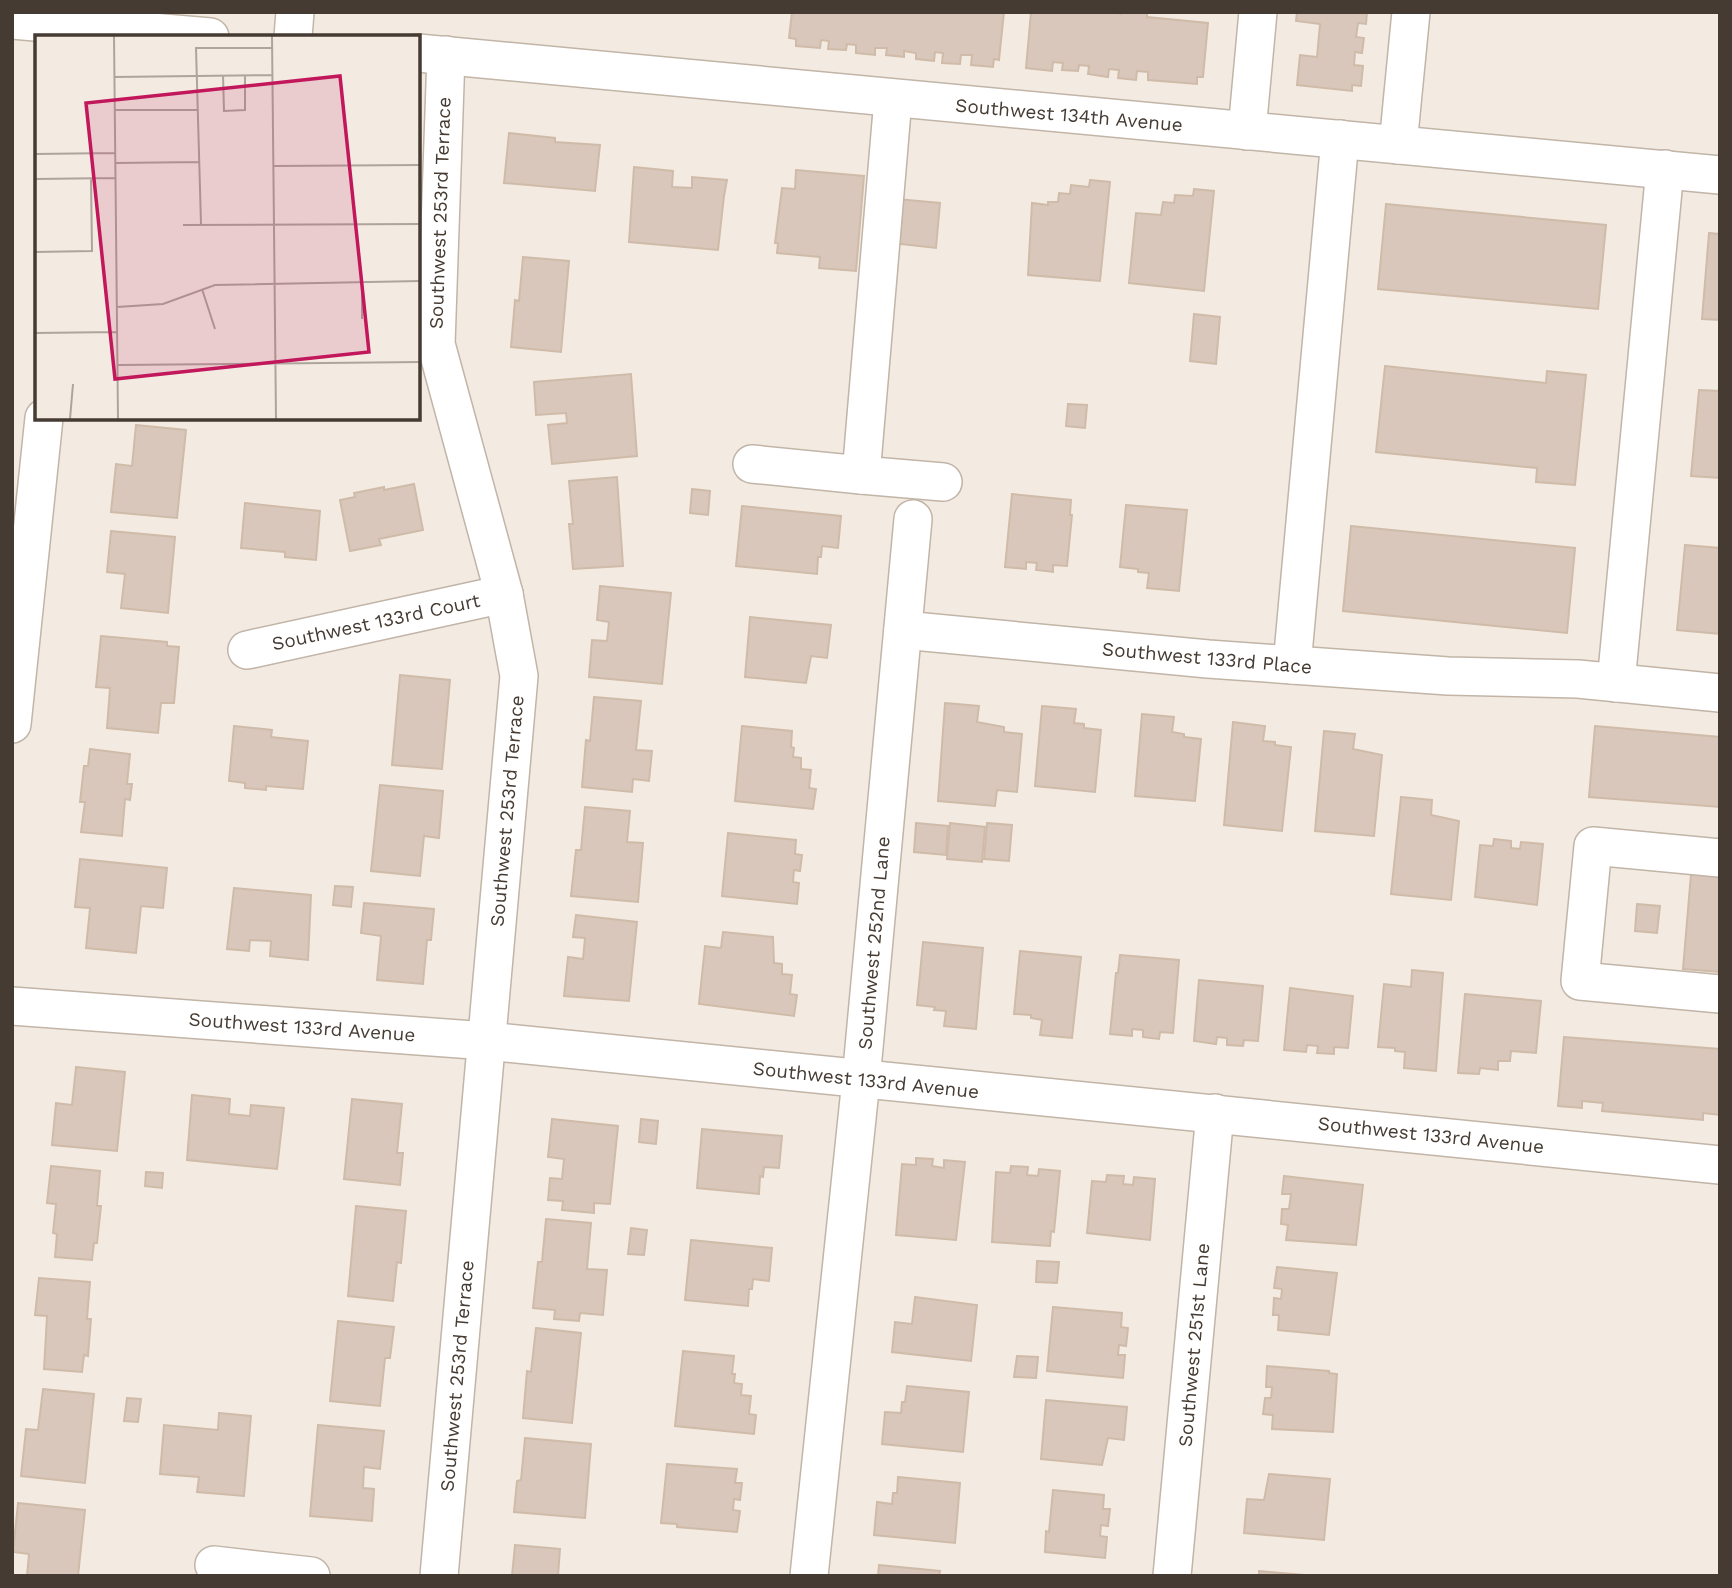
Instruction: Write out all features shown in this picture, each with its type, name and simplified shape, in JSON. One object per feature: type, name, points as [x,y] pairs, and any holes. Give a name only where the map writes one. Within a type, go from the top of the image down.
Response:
[{"type":"street","points":[[293,35],[295,12]]},
{"type":"street","points":[[1247,131],[1258,12]]},
{"type":"street","points":[[1398,145],[1411,12]]},
{"type":"street","points":[[12,20],[84,32],[160,35]]},
{"type":"street","name":"Southwest 134th Avenue","points":[[432,54],[1720,175]]},
{"type":"street","name":"Southwest 253rd Terrace","points":[[432,54],[436,344],[504,594],[519,676],[439,1576]]},
{"type":"street","points":[[861,475],[893,99]]},
{"type":"street","points":[[1292,665],[1340,139]]},
{"type":"street","points":[[1616,683],[1665,170]]},
{"type":"street","points":[[12,724],[44,420]]},
{"type":"street","points":[[752,464],[943,482]]},
{"type":"street","name":"Southwest 252nd Lane","points":[[809,1576],[861,1080],[913,519]]},
{"type":"street","name":"Southwest 133rd Court","points":[[247,650],[504,594]]},
{"type":"street","name":"Southwest 133rd Place","points":[[903,630],[1194,658],[1512,679],[1578,680],[1720,693]]},
{"type":"street","points":[[1720,858],[1593,846],[1580,981],[1720,994]]},
{"type":"street","name":"Southwest 133rd Avenue","points":[[12,1006],[487,1041],[1720,1165]]},
{"type":"street","name":"Southwest 251st Lane","points":[[1172,1576],[1215,1113]]},
{"type":"street","points":[[214,1565],[311,1576]]},
{"type":"building","points":[[792,12],[1004,12],[999,60],[994,59],[993,67],[971,65],[972,55],[961,55],[960,64],[942,63],[943,53],[935,52],[934,61],[916,59],[916,53],[904,51],[904,57],[886,55],[887,48],[875,48],[875,55],[856,53],[856,45],[847,44],[846,50],[828,49],[829,41],[821,40],[820,48],[796,46],[796,39],[789,38]]},
{"type":"building","points":[[1031,12],[1147,12],[1147,17],[1208,23],[1203,77],[1197,77],[1197,84],[1148,80],[1148,72],[1137,71],[1136,80],[1118,78],[1119,70],[1109,69],[1108,77],[1088,74],[1089,66],[1079,65],[1078,71],[1062,70],[1063,63],[1053,62],[1052,71],[1026,68]]},
{"type":"building","points":[[1297,12],[1367,12],[1366,24],[1358,23],[1356,37],[1364,38],[1362,53],[1355,52],[1354,65],[1363,66],[1361,86],[1352,85],[1352,91],[1297,85],[1300,55],[1317,57],[1320,24],[1296,21]]},
{"type":"building","points":[[509,133],[555,138],[555,142],[600,145],[595,191],[504,183]]},
{"type":"building","points":[[634,167],[673,171],[672,187],[692,188],[692,177],[727,180],[718,250],[629,242]]},
{"type":"building","points":[[796,170],[864,176],[856,271],[819,268],[820,257],[777,253],[778,243],[775,243],[782,188],[795,189]]},
{"type":"building","points":[[1090,180],[1110,182],[1100,281],[1028,275],[1032,203],[1048,205],[1048,202],[1058,202],[1059,193],[1070,194],[1071,185],[1089,187]]},
{"type":"building","points":[[1194,189],[1214,191],[1204,291],[1129,283],[1136,213],[1161,215],[1163,202],[1174,203],[1175,195],[1193,196]]},
{"type":"building","points":[[897,199],[940,203],[936,248],[893,243]]},
{"type":"building","points":[[1386,204],[1606,225],[1598,309],[1378,289]]},
{"type":"building","points":[[1709,233],[1720,234],[1720,320],[1702,319]]},
{"type":"building","points":[[523,257],[569,261],[561,352],[511,347],[515,300],[519,301]]},
{"type":"building","points":[[1194,314],[1220,317],[1216,364],[1190,361]]},
{"type":"building","points":[[1385,366],[1546,383],[1547,371],[1586,375],[1575,485],[1536,482],[1537,468],[1376,452]]},
{"type":"building","points":[[631,374],[637,456],[552,464],[548,425],[567,423],[566,413],[536,415],[534,382]]},
{"type":"building","points":[[1699,390],[1720,391],[1720,478],[1691,476]]},
{"type":"building","points":[[1068,404],[1087,405],[1085,428],[1066,426]]},
{"type":"building","points":[[136,425],[186,430],[177,518],[111,512],[116,464],[132,466]]},
{"type":"building","points":[[617,477],[623,566],[573,569],[569,481]]},
{"type":"building","points":[[414,484],[423,530],[379,539],[381,545],[350,551],[340,500],[355,497],[354,493]]},
{"type":"building","points":[[692,489],[710,491],[708,515],[690,513]]},
{"type":"building","points":[[1012,494],[1071,500],[1067,566],[1053,565],[1053,572],[1036,570],[1037,563],[1026,562],[1026,569],[1005,567]]},
{"type":"building","points":[[245,503],[320,511],[316,560],[285,557],[285,552],[241,548]]},
{"type":"building","points":[[1126,505],[1187,510],[1179,591],[1147,588],[1149,573],[1120,567]]},
{"type":"building","points":[[742,506],[841,516],[838,548],[822,546],[817,574],[736,566]]},
{"type":"building","points":[[1351,526],[1575,548],[1567,633],[1343,611]]},
{"type":"building","points":[[111,531],[175,537],[168,613],[121,608],[125,574],[107,572]]},
{"type":"building","points":[[1685,545],[1720,548],[1720,634],[1677,630]]},
{"type":"building","points":[[600,586],[671,593],[662,684],[589,677],[592,640],[607,641],[609,622],[597,620]]},
{"type":"building","points":[[750,617],[831,625],[827,658],[811,656],[806,683],[745,677]]},
{"type":"building","points":[[101,636],[167,642],[167,646],[179,647],[174,703],[161,703],[158,733],[107,728],[110,688],[96,687]]},
{"type":"building","points":[[400,675],[450,680],[442,769],[392,765]]},
{"type":"building","points":[[594,697],[641,701],[636,750],[652,751],[649,781],[633,779],[632,792],[582,787],[586,740],[590,741]]},
{"type":"building","points":[[945,703],[979,706],[977,722],[1004,727],[1004,732],[1022,734],[1017,792],[997,790],[995,806],[938,801]]},
{"type":"building","points":[[1042,706],[1076,709],[1074,723],[1084,724],[1084,728],[1101,730],[1095,792],[1035,786]]},
{"type":"building","points":[[1142,714],[1174,717],[1172,732],[1201,739],[1195,801],[1135,796]]},
{"type":"building","points":[[1233,722],[1265,726],[1263,741],[1291,747],[1282,831],[1224,825]]},
{"type":"building","points":[[234,726],[272,730],[271,737],[308,741],[303,789],[266,786],[266,790],[245,788],[245,783],[229,781]]},
{"type":"building","points":[[742,726],[792,731],[793,757],[801,758],[801,769],[811,770],[809,788],[816,789],[813,809],[735,801]]},
{"type":"building","points":[[1595,726],[1720,737],[1720,807],[1589,797]]},
{"type":"building","points":[[1324,731],[1355,734],[1353,749],[1382,755],[1374,836],[1315,831]]},
{"type":"building","points":[[90,749],[130,754],[127,784],[132,784],[130,800],[125,799],[122,836],[81,832],[85,802],[80,802],[84,766],[88,766]]},
{"type":"building","points":[[380,785],[443,791],[439,838],[424,836],[420,876],[371,871]]},
{"type":"building","points":[[1401,797],[1432,800],[1431,815],[1459,821],[1451,900],[1391,894]]},
{"type":"building","points":[[585,807],[630,811],[627,842],[643,843],[638,902],[571,896],[576,850],[581,850]]},
{"type":"building","points":[[916,823],[948,826],[946,855],[914,852]]},
{"type":"building","points":[[950,823],[985,827],[982,862],[947,859]]},
{"type":"building","points":[[987,823],[1012,825],[1009,861],[984,859]]},
{"type":"building","points":[[728,833],[796,840],[795,854],[802,855],[800,871],[794,870],[793,882],[799,883],[797,904],[722,896]]},
{"type":"building","points":[[1494,839],[1511,841],[1511,848],[1520,849],[1521,842],[1543,844],[1537,905],[1475,897],[1480,845],[1493,846]]},
{"type":"building","points":[[80,859],[167,868],[163,908],[141,906],[136,953],[86,948],[90,908],[75,907]]},
{"type":"building","points":[[1691,874],[1720,877],[1720,972],[1683,969]]},
{"type":"building","points":[[335,886],[353,887],[351,907],[333,905]]},
{"type":"building","points":[[234,888],[311,895],[308,960],[270,956],[271,941],[250,940],[249,951],[227,949]]},
{"type":"building","points":[[364,903],[434,909],[431,940],[427,940],[423,984],[377,980],[381,936],[361,933]]},
{"type":"building","points":[[1637,904],[1660,906],[1657,933],[1635,931]]},
{"type":"building","points":[[576,915],[637,922],[629,1001],[564,996],[568,957],[583,959],[585,938],[573,937]]},
{"type":"building","points":[[723,932],[773,937],[774,963],[782,964],[782,974],[792,975],[790,994],[797,995],[794,1016],[699,1004],[705,946],[721,948]]},
{"type":"building","points":[[923,942],[983,948],[976,1029],[944,1026],[946,1011],[917,1005]]},
{"type":"building","points":[[1020,951],[1081,957],[1072,1038],[1040,1035],[1042,1020],[1031,1018],[1031,1015],[1014,1014]]},
{"type":"building","points":[[1120,955],[1179,960],[1173,1033],[1160,1032],[1159,1039],[1143,1037],[1143,1030],[1132,1029],[1132,1036],[1110,1034]]},
{"type":"building","points":[[1412,970],[1443,973],[1436,1071],[1404,1068],[1405,1052],[1395,1051],[1395,1048],[1378,1047],[1384,984],[1411,987]]},
{"type":"building","points":[[1199,980],[1263,986],[1258,1041],[1244,1040],[1243,1046],[1227,1045],[1227,1038],[1217,1037],[1216,1044],[1194,1041]]},
{"type":"building","points":[[1290,988],[1353,996],[1348,1048],[1334,1047],[1334,1054],[1317,1053],[1318,1046],[1307,1045],[1306,1052],[1284,1050]]},
{"type":"building","points":[[1465,994],[1541,1001],[1536,1053],[1511,1051],[1510,1061],[1498,1061],[1498,1070],[1480,1068],[1479,1074],[1458,1073]]},
{"type":"building","points":[[1564,1037],[1720,1049],[1720,1115],[1703,1113],[1703,1120],[1602,1111],[1603,1103],[1582,1101],[1582,1108],[1558,1106]]},
{"type":"building","points":[[76,1067],[125,1072],[117,1151],[52,1145],[56,1103],[72,1105]]},
{"type":"building","points":[[192,1095],[230,1099],[229,1114],[250,1116],[251,1105],[284,1108],[277,1169],[187,1160]]},
{"type":"building","points":[[352,1099],[402,1104],[397,1153],[403,1153],[400,1185],[344,1179]]},
{"type":"building","points":[[552,1119],[618,1126],[610,1204],[594,1203],[594,1213],[562,1210],[563,1201],[548,1200],[550,1178],[562,1179],[564,1159],[548,1157]]},
{"type":"building","points":[[641,1119],[658,1121],[656,1144],[639,1142]]},
{"type":"building","points":[[702,1129],[782,1136],[779,1168],[764,1167],[763,1177],[760,1176],[759,1194],[697,1188]]},
{"type":"building","points":[[916,1158],[933,1159],[932,1166],[944,1168],[944,1160],[965,1162],[956,1240],[896,1235],[902,1164],[916,1165]]},
{"type":"building","points":[[51,1166],[100,1171],[97,1206],[101,1206],[97,1243],[94,1243],[92,1260],[55,1257],[57,1234],[53,1233],[56,1204],[47,1203]]},
{"type":"building","points":[[1011,1166],[1028,1167],[1027,1175],[1038,1176],[1039,1169],[1060,1171],[1054,1232],[1051,1231],[1050,1246],[992,1242],[996,1172],[1010,1173]]},
{"type":"building","points":[[146,1172],[163,1173],[162,1188],[145,1186]]},
{"type":"building","points":[[1107,1175],[1124,1176],[1123,1184],[1133,1185],[1134,1177],[1155,1179],[1150,1240],[1087,1233],[1092,1181],[1106,1182]]},
{"type":"building","points":[[1284,1176],[1363,1185],[1356,1245],[1286,1240],[1288,1225],[1281,1224],[1282,1209],[1289,1209],[1291,1194],[1282,1194]]},
{"type":"building","points":[[356,1206],[406,1211],[401,1263],[397,1262],[393,1301],[348,1296]]},
{"type":"building","points":[[546,1219],[591,1223],[587,1269],[607,1270],[603,1315],[580,1313],[579,1321],[554,1319],[555,1310],[533,1308],[538,1262],[542,1262]]},
{"type":"building","points":[[631,1228],[647,1230],[644,1255],[628,1254]]},
{"type":"building","points":[[691,1240],[772,1248],[769,1281],[753,1279],[752,1289],[749,1289],[748,1306],[685,1300]]},
{"type":"building","points":[[1037,1261],[1059,1262],[1057,1283],[1036,1282]]},
{"type":"building","points":[[1277,1267],[1337,1273],[1329,1335],[1278,1330],[1279,1315],[1273,1315],[1274,1298],[1281,1299],[1282,1289],[1274,1288]]},
{"type":"building","points":[[39,1278],[90,1282],[88,1356],[84,1355],[82,1372],[44,1369],[47,1316],[35,1315]]},
{"type":"building","points":[[915,1297],[977,1305],[971,1361],[892,1352],[895,1322],[912,1324]]},
{"type":"building","points":[[1053,1307],[1122,1313],[1121,1327],[1128,1328],[1126,1346],[1119,1345],[1118,1355],[1125,1355],[1123,1378],[1047,1371]]},
{"type":"building","points":[[338,1321],[394,1327],[390,1358],[385,1358],[380,1406],[330,1401]]},
{"type":"building","points":[[536,1328],[581,1333],[572,1423],[523,1418],[527,1371],[531,1372]]},
{"type":"building","points":[[683,1351],[734,1356],[734,1383],[742,1384],[741,1395],[751,1396],[749,1414],[756,1415],[754,1434],[675,1426]]},
{"type":"building","points":[[1017,1356],[1038,1357],[1036,1378],[1014,1377]]},
{"type":"building","points":[[1267,1366],[1337,1374],[1333,1432],[1272,1429],[1273,1415],[1263,1414],[1265,1398],[1271,1398],[1272,1387],[1266,1387]]},
{"type":"building","points":[[907,1386],[969,1392],[963,1452],[882,1444],[885,1412],[901,1413]]},
{"type":"building","points":[[43,1389],[94,1394],[85,1483],[21,1476],[26,1429],[38,1430]]},
{"type":"building","points":[[127,1398],[141,1399],[138,1422],[124,1421]]},
{"type":"building","points":[[1046,1400],[1127,1407],[1124,1440],[1108,1438],[1102,1465],[1041,1459]]},
{"type":"building","points":[[219,1413],[251,1416],[244,1496],[197,1492],[199,1477],[160,1474],[164,1425],[218,1430]]},
{"type":"building","points":[[318,1425],[384,1431],[380,1469],[364,1467],[363,1488],[374,1489],[372,1521],[310,1516]]},
{"type":"building","points":[[525,1438],[591,1444],[585,1518],[514,1512],[517,1481],[521,1480]]},
{"type":"building","points":[[667,1464],[737,1469],[735,1483],[742,1483],[740,1500],[734,1499],[733,1510],[740,1511],[737,1532],[661,1523]]},
{"type":"building","points":[[1269,1474],[1330,1479],[1324,1540],[1244,1533],[1247,1499],[1264,1500]]},
{"type":"building","points":[[898,1477],[960,1483],[955,1543],[874,1535],[877,1502],[892,1504],[893,1493],[897,1493]]},
{"type":"building","points":[[1053,1490],[1104,1495],[1103,1509],[1110,1509],[1108,1526],[1101,1525],[1100,1536],[1107,1537],[1105,1558],[1045,1552]]},
{"type":"building","points":[[18,1503],[85,1510],[78,1576],[27,1576],[29,1554],[13,1552]]},
{"type":"building","points":[[515,1545],[560,1549],[558,1576],[512,1576]]},
{"type":"building","points":[[879,1565],[940,1571],[939,1576],[878,1576]]},
{"type":"building","points":[[1259,1571],[1316,1576],[1259,1576]]}]
